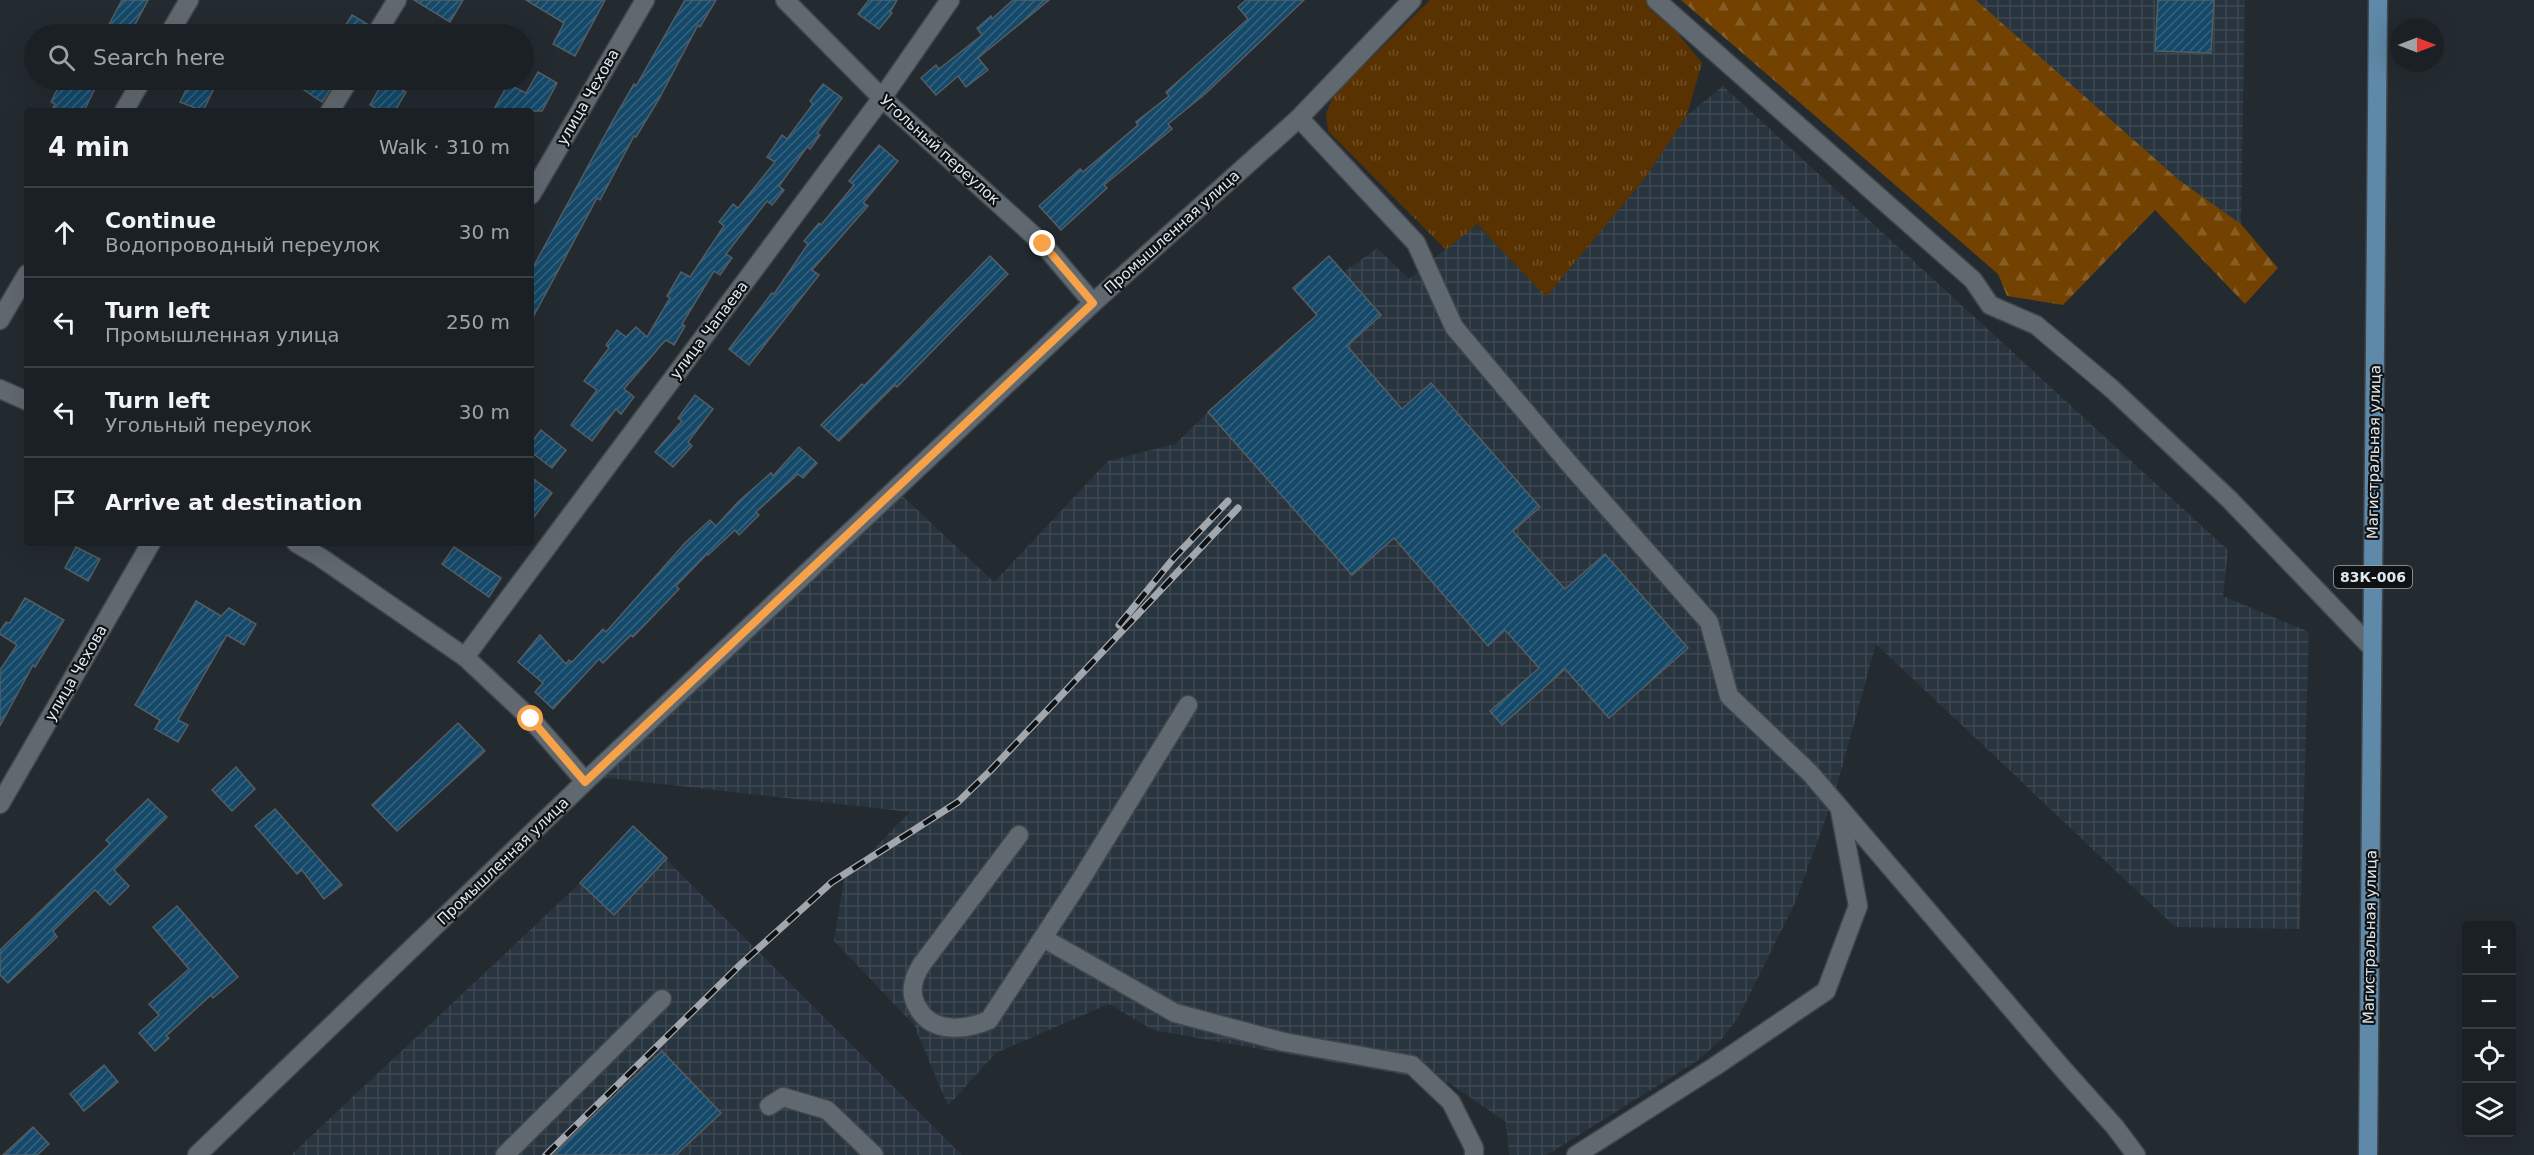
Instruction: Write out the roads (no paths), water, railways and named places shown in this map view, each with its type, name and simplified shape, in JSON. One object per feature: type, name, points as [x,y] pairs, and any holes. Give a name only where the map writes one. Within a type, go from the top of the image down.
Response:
[{"type":"main road","name":"Магистральная улица","points":[[2368,1155],[2378,0]]},
{"type":"street","points":[[175,24],[189,0]]},
{"type":"street","points":[[382,24],[397,0]]},
{"type":"street","name":"улица Чехова","points":[[534,190],[645,0]]},
{"type":"street","name":"Угольный переулок","points":[[785,0],[882,98],[1043,244],[1093,303]]},
{"type":"street","name":"улица Чапаева","points":[[465,657],[882,98],[950,0]]},
{"type":"street","name":"Промышленная улица","points":[[197,1155],[585,782],[1093,303],[1299,118],[1412,0]]},
{"type":"street","points":[[1656,0],[1973,280],[1990,305],[2036,325],[2112,388],[2230,500],[2372,648]]},
{"type":"street","points":[[126,108],[136,90]]},
{"type":"street","points":[[332,108],[343,90]]},
{"type":"street","points":[[1299,118],[1416,243],[1454,327],[1572,468],[1709,622],[1729,696],[1810,773],[2115,1127],[2136,1155]]},
{"type":"street","points":[[0,320],[24,279]]},
{"type":"street","points":[[0,389],[24,400]]},
{"type":"street","name":"улица Чехова","points":[[0,804],[149,546]]},
{"type":"street","points":[[308,546],[324,550],[465,657],[531,719],[585,782]]},
{"type":"street","points":[[1018,835],[922,964],[914,982],[913,999],[920,1012],[939,1026],[948,1028],[976,1025],[989,1020],[1043,938],[1188,705]]},
{"type":"street","points":[[1576,1155],[1714,1067],[1826,991],[1858,906],[1840,809]]},
{"type":"street","points":[[1043,938],[1175,1013],[1284,1042],[1412,1065],[1451,1102],[1474,1148],[1474,1155]]},
{"type":"street","points":[[505,1155],[662,999]]},
{"type":"street","points":[[769,1106],[783,1097],[827,1110],[874,1155]]},
{"type":"railway","points":[[1119,625],[1173,559],[1228,501]]},
{"type":"railway","points":[[546,1155],[741,964],[832,882],[958,802],[1238,508]]}]
